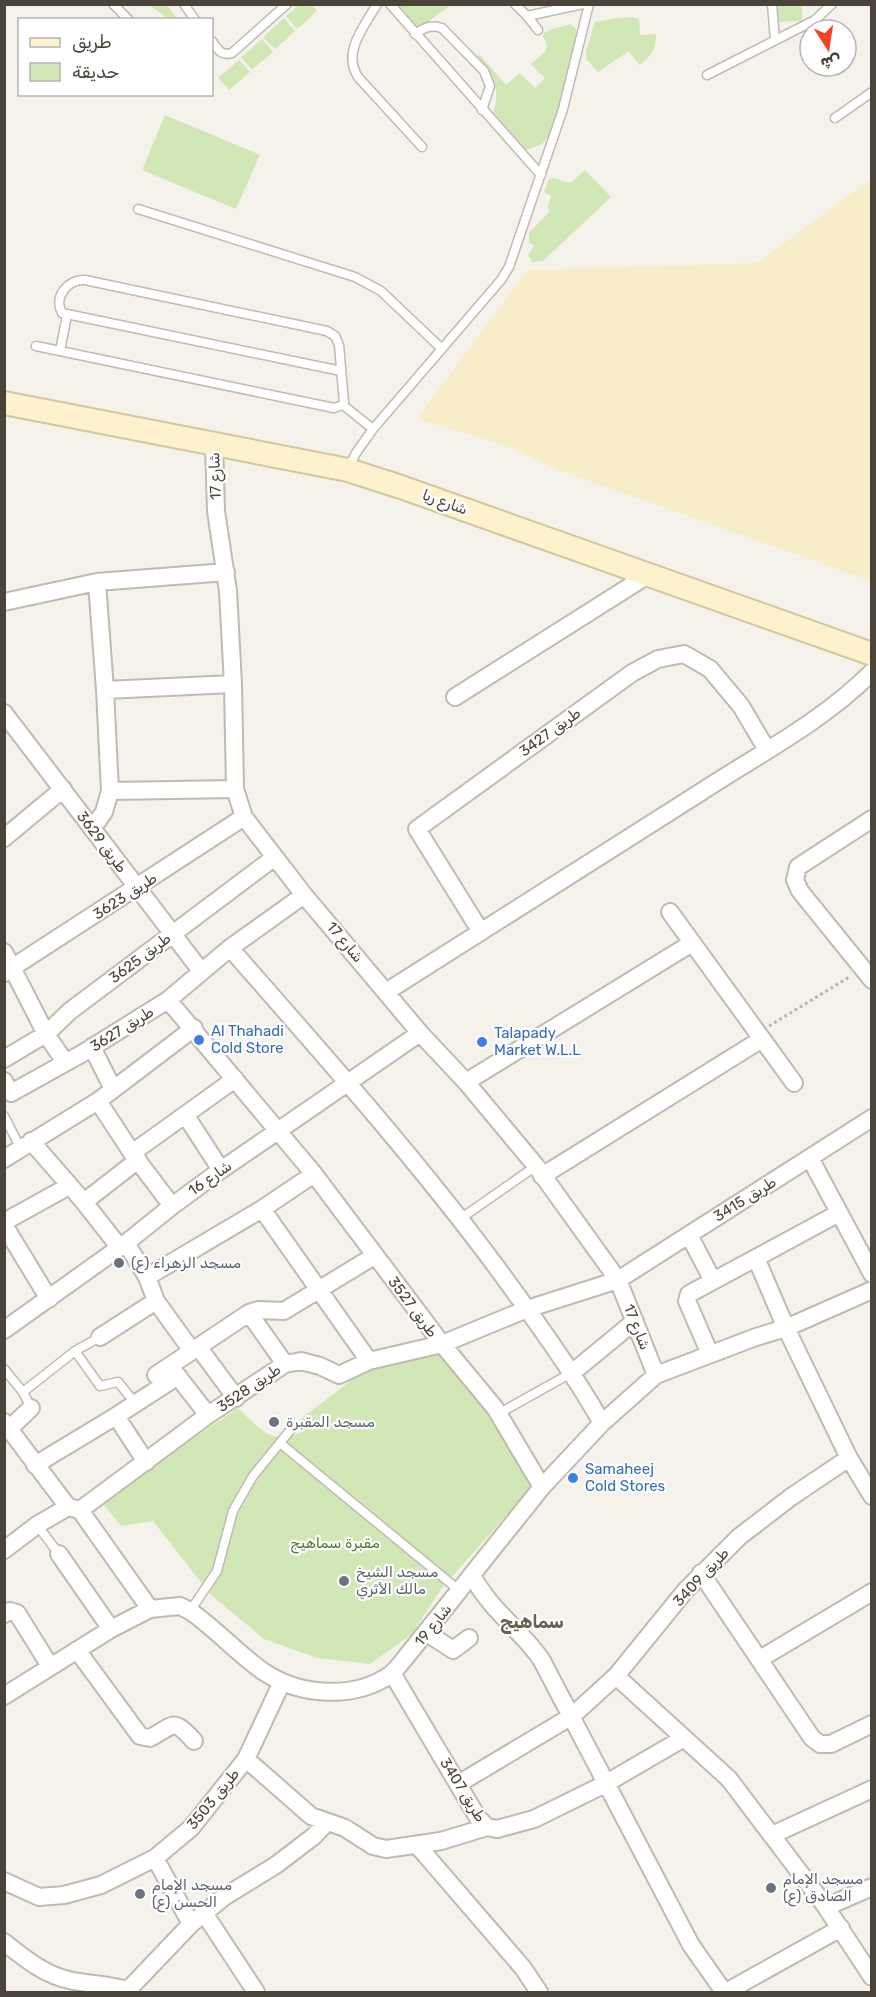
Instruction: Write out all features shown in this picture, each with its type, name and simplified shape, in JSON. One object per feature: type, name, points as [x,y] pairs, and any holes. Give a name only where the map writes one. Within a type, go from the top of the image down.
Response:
[{"type":"main road","name":"شارع ريا","points":[[4,402],[348,470],[872,654]]},
{"type":"street","name":"شارع 17","points":[[214,443],[216,511],[226,572],[233,684],[235,789],[244,817],[304,895],[420,1033],[466,1082],[539,1171],[618,1280],[656,1375]]},
{"type":"street","points":[[4,602],[97,582],[226,572]]},
{"type":"street","points":[[454,697],[648,575]]},
{"type":"street","points":[[92,830],[104,812],[110,791],[97,582]]},
{"type":"street","name":"طريق 3427","points":[[481,932],[417,829],[632,673],[658,659],[684,654],[710,669],[741,706],[767,750]]},
{"type":"street","points":[[386,992],[813,722],[849,695],[872,672]]},
{"type":"street","points":[[105,690],[233,684]]},
{"type":"street","name":"طريق 3629","points":[[5,714],[201,971]]},
{"type":"street","points":[[4,838],[63,789]]},
{"type":"street","points":[[110,791],[235,789]]},
{"type":"street","name":"طريق 3623","points":[[9,970],[244,817]]},
{"type":"street","points":[[868,975],[800,891],[795,880],[798,867],[872,819]]},
{"type":"street","name":"طريق 3625","points":[[4,1059],[46,1034],[70,1011],[275,857]]},
{"type":"street","name":"طريق 3627","points":[[7,1090],[92,1047],[168,1000],[230,948],[304,895]]},
{"type":"street","points":[[670,912],[794,1083]]},
{"type":"street","points":[[466,1082],[692,943]]},
{"type":"street","points":[[230,948],[348,1082],[460,1219],[573,1372],[602,1423]]},
{"type":"street","points":[[4,952],[9,970],[65,1062]]},
{"type":"street","points":[[168,1000],[278,1131]]},
{"type":"street","points":[[4,1159],[98,1101],[194,1029]]},
{"type":"street","name":"شارع 16","points":[[5,1327],[49,1299],[123,1246],[221,1170],[420,1033]]},
{"type":"street","points":[[539,1171],[760,1037]]},
{"type":"street","points":[[92,1047],[113,1089]]},
{"type":"street","points":[[84,1202],[135,1157],[235,1079]]},
{"type":"street","points":[[98,1101],[135,1157],[172,1206]]},
{"type":"street","points":[[186,1116],[221,1170]]},
{"type":"street","name":"طريق 3415","points":[[527,1309],[618,1280],[872,1119]]},
{"type":"street","name":"طريق 3527","points":[[278,1131],[314,1174],[374,1256],[498,1414],[542,1487]]},
{"type":"street","points":[[26,1145],[69,1186],[123,1246],[147,1277],[156,1301],[236,1398]]},
{"type":"street","points":[[810,1158],[872,1274]]},
{"type":"street","points":[[147,1277],[262,1209],[314,1174]]},
{"type":"street","points":[[49,1299],[4,1223],[69,1186]]},
{"type":"street","points":[[262,1209],[369,1361]]},
{"type":"street","points":[[710,1354],[687,1301],[689,1294],[840,1213]]},
{"type":"street","points":[[689,1235],[713,1281]]},
{"type":"street","points":[[35,1465],[135,1403],[196,1349],[249,1313],[258,1310],[284,1311],[318,1288],[374,1256]]},
{"type":"street","points":[[756,1258],[786,1328],[849,1458],[872,1496]]},
{"type":"street","points":[[656,1375],[786,1328],[872,1290]]},
{"type":"street","points":[[100,1337],[156,1301]]},
{"type":"street","name":"طريق 3528","points":[[4,1550],[37,1525],[74,1509],[146,1462],[208,1416],[285,1364],[302,1361],[320,1366],[339,1376],[369,1361],[442,1344],[527,1309]]},
{"type":"street","points":[[249,1313],[285,1364]]},
{"type":"street","points":[[573,1372],[635,1321]]},
{"type":"street","points":[[168,1372],[208,1416]]},
{"type":"street","name":"شارع 19","points":[[190,1611],[252,1663],[282,1682],[305,1689],[329,1692],[372,1685],[392,1673],[542,1487],[602,1423],[656,1375]]},
{"type":"street","points":[[31,1408],[7,1425],[35,1465],[74,1509],[150,1609]]},
{"type":"street","points":[[116,1416],[146,1462]]},
{"type":"street","name":"طريق 3409","points":[[458,1784],[572,1716],[616,1676],[701,1573],[739,1537],[849,1458]]},
{"type":"street","points":[[59,1554],[111,1629]]},
{"type":"street","points":[[701,1573],[812,1738],[820,1744],[831,1744],[872,1724]]},
{"type":"street","points":[[472,1575],[488,1602],[531,1645],[541,1659],[691,1945],[725,1992],[841,1928]]},
{"type":"street","points":[[760,1659],[872,1592]]},
{"type":"street","points":[[4,1695],[111,1629],[150,1609],[180,1606],[190,1611]]},
{"type":"street","points":[[4,1614],[10,1611],[17,1613],[50,1666]]},
{"type":"street","points":[[427,1632],[453,1650],[469,1638]]},
{"type":"street","points":[[76,1650],[140,1736],[150,1738],[175,1725],[194,1741]]},
{"type":"street","name":"طريق 3407","points":[[392,1673],[478,1818],[487,1827],[497,1829],[534,1819],[605,1784],[684,1738]]},
{"type":"street","points":[[616,1676],[729,1779],[826,1906],[872,1977]]},
{"type":"street","name":"طريق 3503","points":[[4,1881],[39,1897],[64,1895],[101,1885],[155,1858],[191,1828],[246,1759],[282,1682]]},
{"type":"street","points":[[246,1759],[304,1812],[326,1823],[345,1828],[373,1846],[386,1849],[417,1845],[441,1841],[487,1827]]},
{"type":"street","points":[[772,1835],[872,1790]]},
{"type":"street","points":[[4,1942],[22,1957],[45,1971],[70,1980],[110,1984],[129,1991],[197,1919],[224,1897],[276,1865],[314,1836],[326,1823]]},
{"type":"street","points":[[417,1845],[523,1968],[539,1992]]},
{"type":"street","points":[[155,1858],[197,1919],[256,1992]]},
{"type":"street","points":[[826,1906],[872,1887]]},
{"type":"lane","points":[[113,4],[127,18]]},
{"type":"lane","points":[[184,4],[194,18]]},
{"type":"lane","points":[[213,42],[220,52],[232,53],[287,4]]},
{"type":"lane","points":[[377,4],[354,46],[352,65],[358,77],[422,147]]},
{"type":"lane","points":[[390,4],[540,176]]},
{"type":"lane","points":[[515,4],[538,30]]},
{"type":"lane","points":[[348,470],[356,453],[373,429],[510,267],[563,109],[589,4]]},
{"type":"lane","points":[[772,4],[775,40]]},
{"type":"lane","points":[[707,75],[815,20],[832,4]]},
{"type":"lane","points":[[527,16],[578,5]]},
{"type":"lane","points":[[415,34],[426,27],[442,28],[484,71],[490,86],[482,110]]},
{"type":"lane","points":[[835,118],[872,92]]},
{"type":"lane","points":[[138,209],[355,277],[387,296],[442,349]]},
{"type":"lane","points":[[341,371],[67,315],[60,309],[64,290],[75,280],[85,280],[327,331],[338,341],[341,371],[344,402],[343,405]]},
{"type":"lane","points":[[60,351],[67,315]]},
{"type":"lane","points":[[36,346],[334,408],[343,405]]},
{"type":"lane","points":[[343,405],[373,429]]},
{"type":"lane","points":[[4,1116],[26,1145]]},
{"type":"lane","points":[[460,1219],[539,1171]]},
{"type":"lane","points":[[23,1392],[75,1352],[100,1337]]},
{"type":"lane","points":[[75,1352],[100,1386],[118,1382],[135,1403]]},
{"type":"lane","points":[[4,1369],[23,1392],[31,1408]]},
{"type":"lane","points":[[498,1414],[573,1372]]},
{"type":"lane","points":[[190,1611],[217,1571],[238,1502],[253,1476],[292,1428]]},
{"type":"lane","points":[[280,1443],[460,1591]]},
{"type":"lane","points":[[37,1525],[59,1554]]},
{"type":"path","points":[[760,1037],[868,975]]},
{"type":"green space","points":[[149,5],[167,5],[177,18],[168,18]]},
{"type":"green space","points":[[299,5],[312,5],[317,11],[297,29],[286,16]]},
{"type":"green space","points":[[394,5],[451,5],[417,30]]},
{"type":"green space","points":[[777,5],[802,5],[802,18],[798,18],[798,21],[777,22]]},
{"type":"green space","points":[[632,17],[639,19],[640,35],[656,34],[652,52],[639,65],[629,51],[598,72],[586,59],[586,51],[595,22]]},
{"type":"green space","points":[[284,18],[295,31],[275,49],[263,37]]},
{"type":"green space","points":[[571,24],[576,29],[576,34],[554,129],[542,144],[526,150],[520,149],[493,114],[496,103],[495,88],[475,57],[480,55],[506,85],[520,73],[535,88],[545,78],[531,64],[545,52],[547,46],[544,33]]},
{"type":"green space","points":[[262,39],[273,52],[252,70],[241,57]]},
{"type":"green space","points":[[239,60],[250,72],[229,90],[218,78]]},
{"type":"green space","points":[[165,115],[260,155],[236,209],[142,170]]},
{"type":"green space","points":[[585,170],[611,197],[543,261],[532,262],[528,255],[534,246],[529,242],[529,233],[549,212],[551,196],[544,192],[549,179],[554,178],[570,183]]},
{"type":"green space","name":"مقبرة سماهيج","points":[[428,1343],[470,1385],[536,1482],[441,1589],[412,1634],[370,1664],[317,1658],[264,1639],[211,1595],[153,1521],[121,1526],[101,1501],[238,1408],[261,1429],[276,1437],[294,1435],[305,1430],[298,1421],[362,1372]]},
{"type":"sand","points":[[871,179],[871,581],[561,471],[507,446],[417,419],[527,270],[757,263]]},
{"type":"place","name":"Al Thahadi Cold Store","points":[[199,1040]]},
{"type":"place","name":"Talapady Market W.L.L","points":[[482,1042]]},
{"type":"place","name":"مسجد الزهراء (ع)","points":[[119,1263]]},
{"type":"place","name":"مسجد المقبرة","points":[[274,1422]]},
{"type":"place","name":"Samaheej Cold Stores","points":[[573,1478]]},
{"type":"place","name":"مسجد الشيخ مالك الأثري","points":[[344,1581]]},
{"type":"place","name":"مسجد الإمام الصادق (ع)","points":[[771,1888]]},
{"type":"place","name":"مسجد الإمام الحسن (ع)","points":[[140,1894]]},
{"type":"district","name":"سماهيج","points":[[532,1622]]}]
